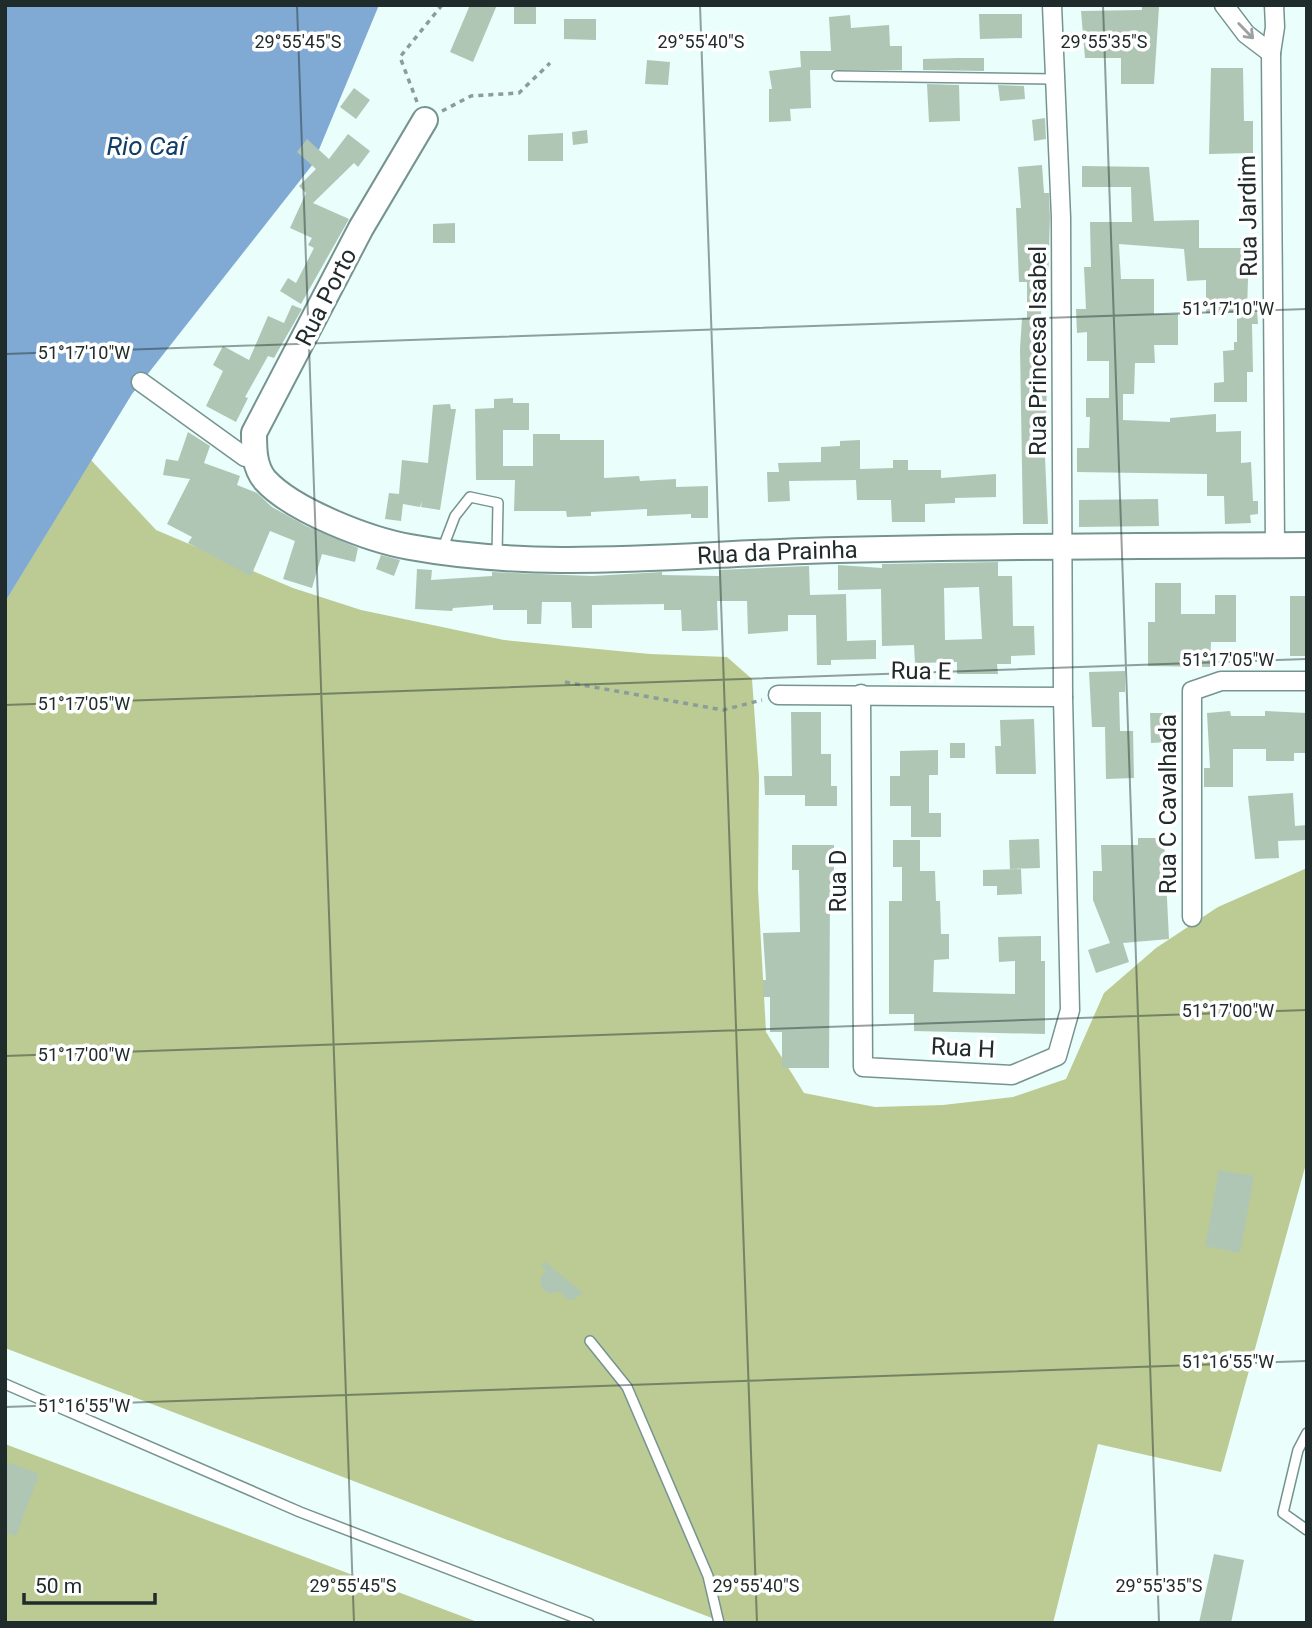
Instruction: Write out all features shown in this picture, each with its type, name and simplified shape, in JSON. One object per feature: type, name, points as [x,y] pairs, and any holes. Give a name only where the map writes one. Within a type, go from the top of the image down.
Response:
[{"type":"street","name":"Rua Princesa Isabel","points":[[1052,5],[1061,218],[1063,697]]},
{"type":"street","points":[[1224,5],[1246,34],[1271,53]]},
{"type":"street","name":"Rua Jardim","points":[[1274,5],[1271,53],[1275,545]]},
{"type":"street","name":"Rua Porto","points":[[253,454],[254,433],[361,228],[391,182],[425,120]]},
{"type":"street","points":[[141,382],[244,457],[253,454]]},
{"type":"street","name":"Rua da Prainha","points":[[253,454],[264,480],[306,510],[367,536],[441,552],[497,557],[547,559],[1063,546],[1307,545]]},
{"type":"street","name":"Rua C Cavalhada","points":[[1192,917],[1192,691],[1220,681],[1307,681]]},
{"type":"street","name":"Rua D","points":[[861,694],[863,1067]]},
{"type":"street","name":"Rua E","points":[[778,695],[1063,697]]},
{"type":"street","name":"Rua H","points":[[863,1067],[1012,1075],[1057,1056],[1070,1010],[1063,697]]},
{"type":"lane","points":[[837,76],[1055,79]]},
{"type":"lane","points":[[441,552],[455,516],[470,498],[498,503],[497,557]]},
{"type":"lane","points":[[590,1341],[627,1387],[708,1576],[719,1623]]},
{"type":"lane","points":[[5,1384],[300,1512],[589,1623]]},
{"type":"lane","points":[[1307,1433],[1298,1450],[1283,1514],[1307,1530]]},
{"type":"path","points":[[442,5],[400,57],[425,120],[471,96],[519,93],[550,63]]},
{"type":"path","points":[[565,682],[723,710],[778,695]]},
{"type":"green space","points":[[91,460],[156,530],[293,588],[361,610],[504,640],[650,654],[727,657],[752,679],[759,776],[758,889],[766,1032],[804,1093],[875,1107],[943,1105],[1013,1097],[1066,1079],[1104,993],[1156,948],[1218,907],[1307,868],[1307,1160],[1221,1472],[1098,1444],[1053,1623],[725,1623],[5,1348],[5,602]]},
{"type":"green space","points":[[5,1444],[480,1623],[5,1623]]},
{"type":"water","name":"Rio Caí","points":[[5,5],[379,5],[313,164],[132,394],[5,602]]},
{"type":"building","points":[[470,5],[497,5],[473,62],[450,52]]},
{"type":"building","points":[[514,6],[536,6],[536,24],[514,24]]},
{"type":"building","points":[[1142,7],[1159,7],[1154,84],[1121,84],[1121,58],[1085,58],[1081,11],[1142,10]]},
{"type":"building","points":[[979,14],[1022,14],[1022,38],[980,39]]},
{"type":"building","points":[[850,15],[851,28],[889,25],[890,46],[902,46],[902,70],[810,70],[811,108],[790,109],[791,121],[769,122],[769,89],[772,89],[769,71],[801,67],[800,51],[831,51],[829,17]]},
{"type":"building","points":[[564,19],[596,19],[596,40],[564,39]]},
{"type":"building","points":[[984,58],[984,71],[923,70],[923,59]]},
{"type":"building","points":[[647,60],[670,62],[668,85],[645,84]]},
{"type":"building","points":[[1211,68],[1243,68],[1244,121],[1253,121],[1253,153],[1209,154]]},
{"type":"building","points":[[927,84],[959,85],[960,121],[929,122]]},
{"type":"building","points":[[998,85],[1024,86],[1025,99],[1000,101]]},
{"type":"building","points":[[354,88],[370,100],[356,119],[340,107]]},
{"type":"building","points":[[1045,118],[1046,139],[1034,141],[1032,120]]},
{"type":"building","points":[[587,130],[588,143],[573,145],[572,132]]},
{"type":"building","points":[[563,133],[563,161],[528,161],[528,135]]},
{"type":"building","points":[[348,134],[370,151],[358,167],[354,163],[313,203],[349,219],[301,304],[280,291],[288,278],[296,283],[314,248],[308,245],[312,238],[290,228],[306,193],[299,186],[316,169],[297,152],[307,139],[329,159]]},
{"type":"building","points":[[1042,165],[1044,193],[1049,193],[1050,218],[1048,282],[1044,282],[1044,303],[1041,303],[1042,382],[1047,382],[1045,457],[1048,524],[1023,524],[1020,349],[1022,318],[1027,318],[1027,282],[1019,282],[1016,208],[1021,208],[1018,167]]},
{"type":"building","points":[[1082,166],[1149,167],[1154,221],[1199,220],[1199,248],[1249,248],[1247,311],[1257,311],[1258,324],[1252,324],[1253,372],[1247,372],[1247,402],[1214,402],[1214,383],[1224,382],[1223,351],[1234,350],[1234,342],[1237,342],[1237,313],[1206,313],[1206,280],[1187,281],[1184,249],[1119,244],[1121,279],[1154,279],[1154,314],[1178,314],[1178,345],[1154,345],[1155,363],[1135,363],[1134,394],[1123,394],[1123,420],[1170,422],[1170,418],[1216,414],[1216,432],[1241,431],[1241,463],[1251,462],[1253,501],[1258,501],[1258,514],[1250,515],[1251,523],[1225,524],[1224,496],[1207,496],[1207,474],[1077,472],[1077,448],[1089,448],[1090,417],[1086,417],[1086,398],[1109,398],[1109,361],[1087,361],[1087,332],[1077,333],[1076,309],[1086,309],[1084,267],[1091,267],[1090,222],[1132,222],[1131,187],[1082,187]]},
{"type":"building","points":[[455,223],[455,243],[433,243],[433,224]]},
{"type":"building","points":[[292,305],[302,309],[274,358],[268,356],[245,397],[248,398],[236,422],[206,406],[223,371],[213,365],[223,346],[249,360],[268,316],[284,323]]},
{"type":"building","points":[[513,398],[513,403],[529,403],[529,430],[503,430],[503,466],[533,466],[533,434],[560,434],[560,440],[604,440],[604,478],[639,476],[640,481],[676,479],[676,487],[708,486],[708,518],[691,518],[691,514],[647,516],[647,509],[591,512],[591,516],[567,517],[566,511],[514,511],[515,480],[476,480],[475,409],[494,408],[494,399]]},
{"type":"building","points":[[450,404],[451,409],[456,409],[440,510],[421,507],[422,501],[420,507],[403,504],[401,521],[385,519],[389,493],[399,494],[402,460],[428,463],[433,405]]},
{"type":"building","points":[[188,432],[210,446],[204,463],[240,476],[237,485],[257,493],[272,507],[306,526],[358,548],[355,562],[322,554],[312,588],[283,579],[295,541],[270,531],[251,576],[188,543],[192,537],[167,524],[190,479],[163,475],[166,459],[178,461]]},
{"type":"building","points":[[860,440],[860,469],[893,468],[893,460],[908,460],[908,470],[941,470],[941,478],[996,474],[996,497],[955,498],[955,503],[925,504],[925,522],[892,522],[891,500],[857,500],[856,480],[789,481],[790,501],[768,502],[767,472],[779,472],[778,463],[821,462],[821,447],[840,446],[840,441]]},
{"type":"building","points":[[1158,499],[1159,526],[1079,527],[1079,500]]},
{"type":"building","points":[[381,555],[400,560],[394,576],[376,569]]},
{"type":"building","points":[[998,562],[998,576],[1012,576],[1013,626],[1034,626],[1035,655],[1011,656],[1011,664],[997,664],[998,674],[957,674],[957,662],[915,663],[914,645],[882,646],[881,589],[838,590],[838,565],[882,568],[882,564]],"holes":[[[979,587],[982,639],[945,640],[944,588]]]},
{"type":"building","points":[[809,566],[810,595],[846,594],[847,641],[876,640],[876,659],[831,660],[831,665],[817,665],[816,615],[788,615],[788,631],[748,634],[747,601],[717,601],[718,630],[701,631],[682,631],[681,610],[664,610],[664,604],[592,605],[592,628],[572,628],[571,602],[542,602],[541,624],[527,624],[527,610],[493,610],[493,605],[453,608],[452,611],[415,609],[417,569],[432,570],[431,580],[492,576],[492,572],[592,576],[662,572],[662,575],[719,576],[719,570]]},
{"type":"building","points":[[1155,583],[1181,583],[1181,614],[1215,614],[1215,595],[1236,595],[1236,642],[1211,642],[1210,667],[1148,666],[1148,622],[1155,622]]},
{"type":"building","points":[[1290,596],[1307,596],[1307,656],[1290,656]]},
{"type":"building","points":[[1125,671],[1125,692],[1119,692],[1120,731],[1133,731],[1134,778],[1106,779],[1105,727],[1092,727],[1089,672]]},
{"type":"building","points":[[1230,711],[1231,716],[1265,716],[1265,711],[1307,713],[1307,753],[1294,753],[1294,761],[1266,761],[1266,749],[1233,749],[1233,787],[1204,787],[1204,768],[1210,768],[1207,713]]},
{"type":"building","points":[[791,712],[821,712],[821,754],[831,754],[831,786],[837,786],[837,806],[805,806],[805,795],[765,795],[764,776],[792,776]]},
{"type":"building","points":[[1150,713],[1168,713],[1168,742],[1151,743]]},
{"type":"building","points":[[1034,719],[1036,774],[996,774],[995,746],[1001,746],[1000,720]]},
{"type":"building","points":[[950,743],[965,743],[965,758],[950,758]]},
{"type":"building","points":[[938,750],[938,775],[929,775],[929,813],[941,813],[941,837],[911,837],[911,806],[890,806],[890,776],[900,776],[900,751]]},
{"type":"building","points":[[1293,793],[1295,826],[1307,825],[1307,840],[1278,841],[1279,858],[1255,859],[1248,796]]},
{"type":"building","points":[[1138,838],[1164,838],[1169,939],[1123,943],[1129,962],[1096,973],[1088,950],[1110,943],[1093,900],[1093,871],[1102,871],[1101,845],[1138,845]]},
{"type":"building","points":[[1039,839],[1040,868],[1010,869],[1009,840]]},
{"type":"building","points":[[893,840],[920,840],[920,871],[935,871],[936,901],[940,901],[941,934],[949,934],[949,959],[934,960],[933,992],[1015,994],[1015,961],[999,962],[998,937],[1041,936],[1041,961],[1045,961],[1045,1034],[914,1031],[914,1014],[889,1014],[889,901],[902,901],[902,867],[893,867]]},
{"type":"building","points":[[792,845],[834,845],[834,873],[841,873],[841,898],[830,898],[829,1068],[782,1068],[782,1032],[770,1032],[770,997],[763,997],[763,980],[766,980],[763,933],[800,932],[799,870],[792,870]]},
{"type":"building","points":[[1021,869],[1022,894],[997,895],[997,886],[983,886],[983,870]]},
{"type":"building","points":[[1219,1170],[1254,1176],[1240,1253],[1205,1246]]},
{"type":"building","points":[[545,1262],[583,1293],[573,1300],[566,1299],[561,1292],[548,1293],[541,1287],[540,1278],[546,1271],[541,1265]]},
{"type":"building","points":[[5,1461],[39,1474],[16,1536],[5,1532]]},
{"type":"building","points":[[1214,1554],[1244,1560],[1231,1623],[1199,1623]]}]
